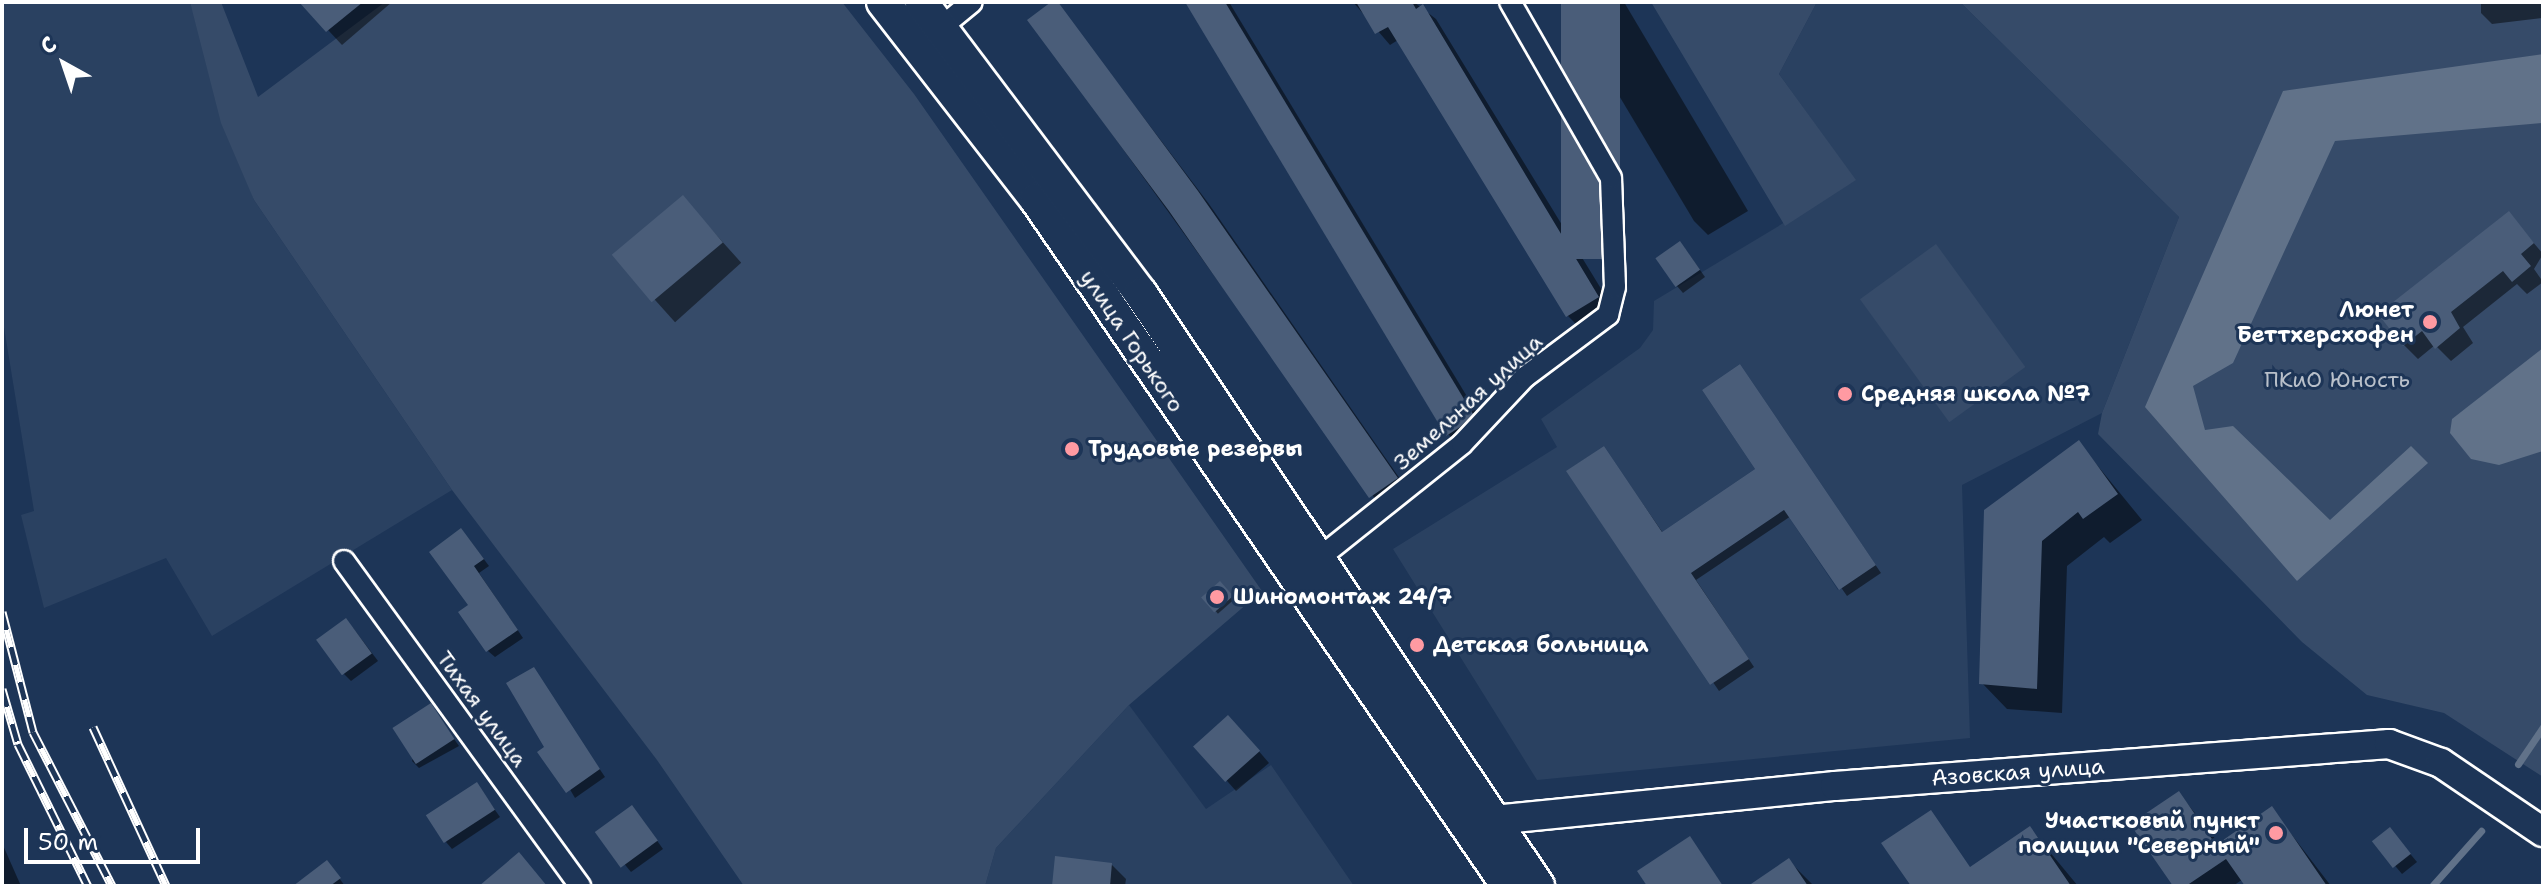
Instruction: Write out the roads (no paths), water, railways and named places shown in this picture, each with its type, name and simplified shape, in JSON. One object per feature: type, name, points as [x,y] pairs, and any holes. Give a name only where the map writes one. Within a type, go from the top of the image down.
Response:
[{"type":"main road","name":"улица Горького","points":[[883,2],[929,37],[1141,294],[1318,559],[1482,825],[1508,886]]},
{"type":"main road","name":"улица Горького","points":[[921,2],[929,37],[1036,199],[1482,825],[1538,886]]},
{"type":"main road","name":"Азовская улица","points":[[1482,825],[1835,786],[2389,744],[2441,763],[2543,832]]},
{"type":"street","points":[[929,37],[972,2]]},
{"type":"street","name":"Земельная улица","points":[[1318,559],[1462,444],[1525,377],[1608,315],[1615,287],[1611,178],[1510,2]]},
{"type":"street","name":"Тихая улица","points":[[344,561],[580,886]]},
{"type":"waterway","points":[[2518,764],[2543,727]]},
{"type":"waterway","points":[[2432,886],[2481,831]]},
{"type":"railway","points":[[2,612],[33,732],[112,886]]},
{"type":"railway","points":[[2,689],[18,744],[88,886]]},
{"type":"railway","points":[[93,727],[166,886]]},
{"type":"place","name":"Люнет Беттхерсхофен","points":[[2430,322]]},
{"type":"place","name":"Средняя школа №7","points":[[1845,394]]},
{"type":"place","name":"Трудовые резервы","points":[[1072,449]]},
{"type":"place","name":"Шиномонтаж 24/7","points":[[1217,597]]},
{"type":"place","name":"Детская больница","points":[[1417,645]]},
{"type":"place","name":"Участковый пункт полиции \"Северный\"","points":[[2276,833]]},
{"type":"park label","name":"ПКиО Юность","points":[[2337,380]]}]
